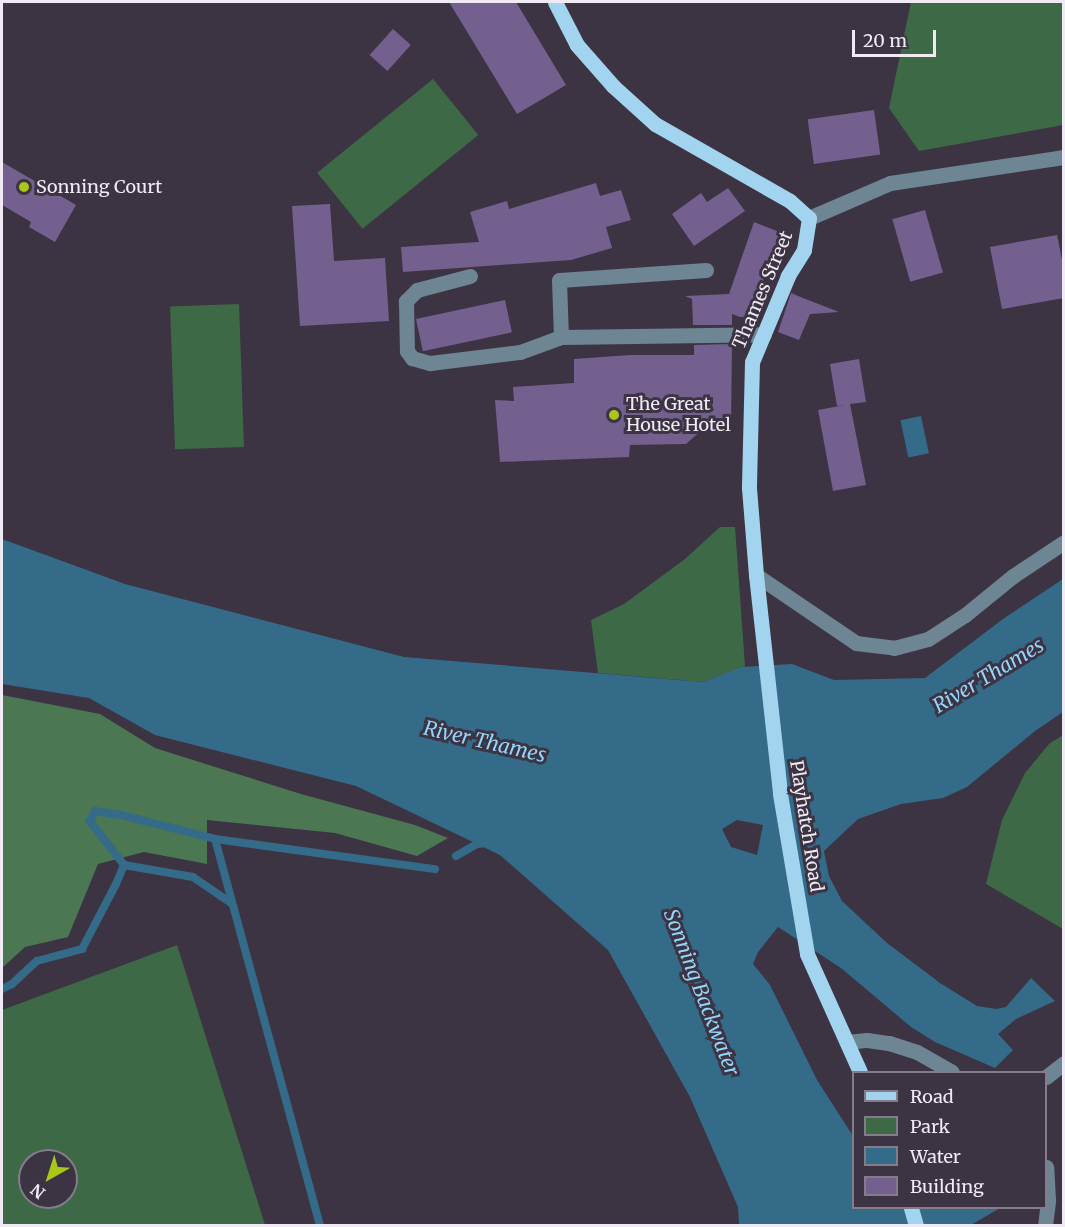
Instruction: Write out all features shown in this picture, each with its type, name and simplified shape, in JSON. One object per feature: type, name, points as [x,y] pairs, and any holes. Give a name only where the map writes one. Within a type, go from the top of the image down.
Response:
[{"type":"main road","name":"Thames Street","points":[[555,2],[577,45],[613,86],[655,124],[790,201],[809,218],[804,250],[788,276],[752,362],[749,488],[756,575]]},
{"type":"main road","name":"Playhatch Road","points":[[756,575],[780,794],[807,954],[860,1071]]},
{"type":"main road","points":[[911,1209],[916,1226]]},
{"type":"lane","points":[[809,218],[890,183],[1064,157]]},
{"type":"lane","points":[[561,337],[559,280],[706,270]]},
{"type":"lane","points":[[470,276],[417,290],[406,301],[407,351],[412,358],[430,363],[520,352],[561,337],[764,334]]},
{"type":"lane","points":[[756,575],[856,643],[894,648],[928,639],[1064,542]]},
{"type":"lane","points":[[847,1042],[867,1040],[889,1043],[917,1052],[950,1071]]},
{"type":"lane","points":[[1047,1076],[1064,1063]]},
{"type":"lane","points":[[1047,1184],[1047,1209]]},
{"type":"lane","points":[[1045,1226],[1047,1209]]},
{"type":"green space","points":[[911,2],[1063,2],[1063,125],[919,151],[889,108]]},
{"type":"green space","points":[[433,79],[478,135],[363,229],[317,173]]},
{"type":"green space","points":[[239,304],[244,447],[175,449],[170,306]]},
{"type":"green space","points":[[720,527],[735,527],[745,666],[703,682],[598,673],[591,620],[624,604],[685,559]]},
{"type":"green space","points":[[2,695],[100,714],[155,748],[301,794],[415,825],[448,838],[417,856],[335,833],[207,820],[207,864],[144,852],[98,864],[68,937],[25,947],[2,968]]},
{"type":"green space","points":[[1063,735],[1063,929],[986,884],[1002,820],[1025,773],[1049,744]]},
{"type":"green space","points":[[177,945],[265,1225],[2,1225],[2,1010]]},
{"type":"water","points":[[921,416],[929,453],[908,458],[900,420]]},
{"type":"water","points":[[2,539],[125,584],[404,657],[703,682],[741,667],[792,664],[834,680],[925,678],[1003,619],[1063,579],[1063,712],[1035,731],[967,787],[943,798],[901,804],[858,819],[824,851],[829,876],[842,901],[887,943],[940,983],[977,1006],[996,1009],[1006,1007],[1031,978],[1055,1001],[1016,1019],[998,1034],[1013,1050],[995,1068],[935,1042],[911,1027],[841,968],[778,927],[758,952],[753,964],[770,985],[817,1080],[852,1134],[852,1209],[998,1209],[971,1225],[739,1225],[738,1207],[690,1097],[608,950],[500,855],[356,786],[155,735],[89,698],[2,684]],"holes":[[[737,820],[763,825],[757,855],[731,847],[722,829]]]},
{"type":"building","points":[[449,2],[516,2],[566,85],[517,114]]},
{"type":"building","points":[[393,29],[411,45],[387,71],[370,55]]},
{"type":"building","points":[[874,110],[880,155],[814,164],[808,119]]},
{"type":"building","name":"Sonning Court","points":[[2,162],[76,205],[55,242],[29,227],[31,222],[2,205]]},
{"type":"building","points":[[596,183],[600,196],[621,190],[631,220],[606,227],[612,248],[571,260],[403,272],[401,247],[479,242],[470,212],[507,201],[509,209]]},
{"type":"building","points":[[728,188],[745,211],[694,246],[672,214],[701,193],[707,202]]},
{"type":"building","points":[[330,204],[334,261],[385,258],[389,321],[300,326],[292,206]]},
{"type":"building","points":[[925,210],[943,272],[910,282],[892,219]]},
{"type":"building","points":[[754,222],[782,233],[763,282],[773,286],[761,316],[740,317],[732,314],[732,325],[693,325],[692,299],[685,296],[729,294]]},
{"type":"building","points":[[1057,235],[1064,269],[1064,298],[1002,309],[990,247]]},
{"type":"building","points":[[791,293],[839,312],[810,314],[799,340],[778,332]]},
{"type":"building","points":[[505,300],[512,332],[423,351],[416,319]]},
{"type":"building","name":"The Great House Hotel","points":[[732,344],[731,428],[704,428],[686,444],[630,445],[629,457],[500,462],[495,400],[514,401],[513,387],[574,383],[574,359],[630,355],[694,355],[694,345]]},
{"type":"building","points":[[859,359],[866,402],[850,404],[866,485],[833,491],[818,410],[845,405],[837,406],[830,364]]},
{"type":"waterway","points":[[2,989],[12,984],[37,961],[82,949],[116,884],[124,865],[90,821],[95,811],[125,816],[215,839],[435,869]]},
{"type":"waterway","points":[[215,839],[320,1226]]},
{"type":"waterway","points":[[456,856],[477,844],[487,843]]},
{"type":"waterway","points":[[124,865],[193,877],[231,903]]},
{"type":"place","name":"Sonning Court","points":[[24,187]]},
{"type":"place","name":"The Great House Hotel","points":[[614,415]]},
{"type":"water label","name":"River Thames","points":[[988,675]]},
{"type":"water label","name":"River Thames","points":[[485,741]]},
{"type":"water label","name":"Sonning Backwater","points":[[702,992]]}]
